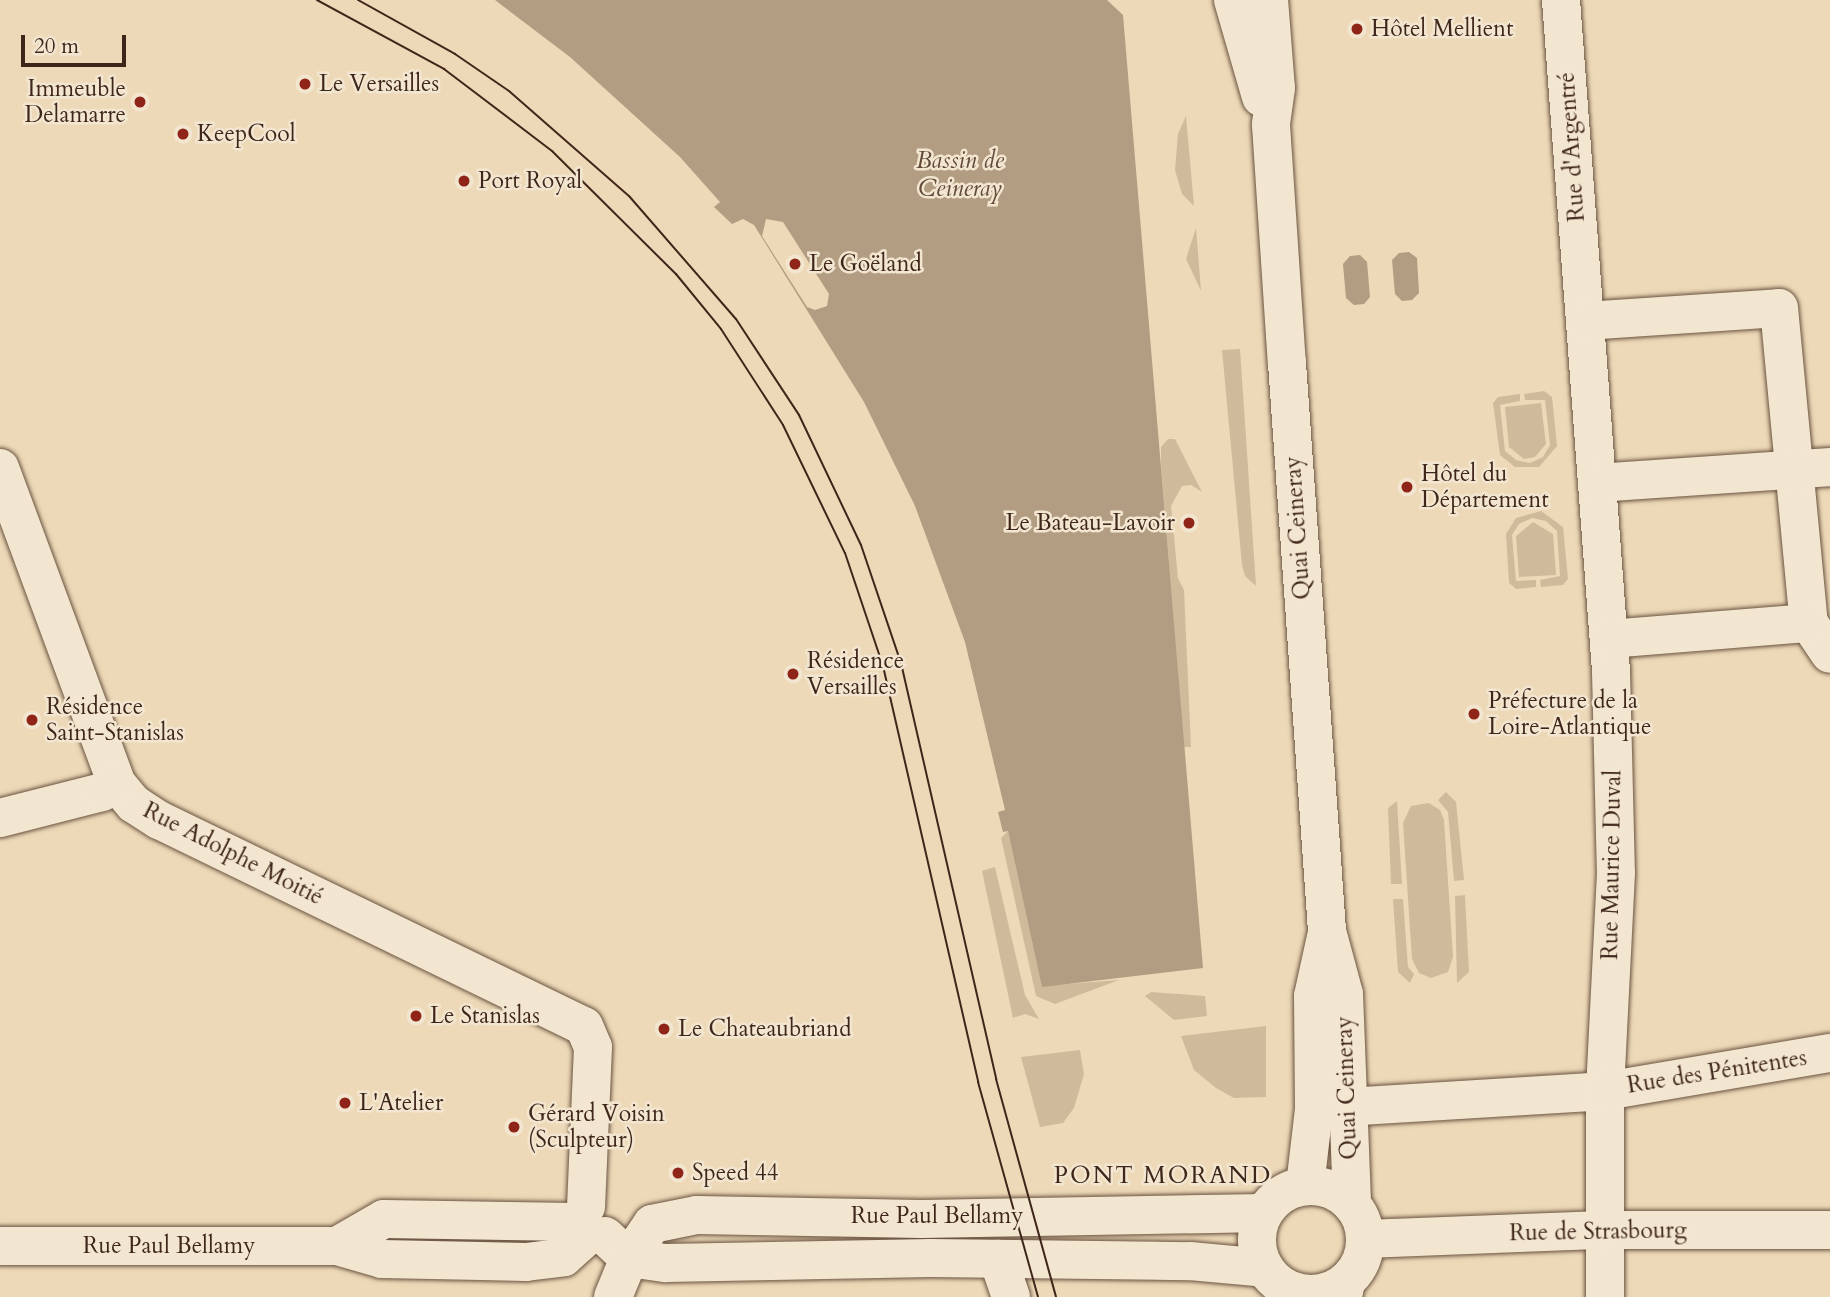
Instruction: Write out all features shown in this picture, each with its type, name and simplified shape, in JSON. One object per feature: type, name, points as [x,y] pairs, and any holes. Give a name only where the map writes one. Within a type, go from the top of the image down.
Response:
[{"type":"main road","name":"Quai Ceineray","points":[[1233,0],[1271,125]]},
{"type":"main road","name":"Quai Ceineray","points":[[1269,0],[1276,88],[1271,125],[1327,931],[1344,994],[1346,1107],[1352,1204]]},
{"type":"main road","name":"Rue d'Argentré","points":[[1561,0],[1597,483]]},
{"type":"main road","points":[[1584,308],[1779,308],[1817,468],[1825,646],[1609,639]]},
{"type":"main road","name":"Rue Adolphe Moitié","points":[[0,468],[117,784],[134,804],[159,820],[584,1026],[593,1047],[592,1115],[608,1160],[608,1185],[596,1228]]},
{"type":"main road","points":[[1597,483],[1817,468]]},
{"type":"main road","name":"Rue Maurice Duval","points":[[1597,483],[1609,639],[1616,873],[1605,1091],[1605,1297]]},
{"type":"main road","points":[[0,818],[102,792],[117,784]]},
{"type":"main road","name":"Quai Ceineray","points":[[1306,1186],[1314,1109],[1312,996],[1327,931]]},
{"type":"main road","name":"Rue des Pénitentes","points":[[1346,1107],[1605,1091],[1830,1053]]},
{"type":"main road","points":[[1306,1186],[1327,1188],[1352,1204],[1366,1239],[1357,1270],[1345,1289],[1295,1294],[1265,1268],[1258,1237],[1264,1213],[1284,1193],[1306,1186]]},
{"type":"main road","name":"Rue Paul Bellamy","points":[[0,1246],[337,1246],[382,1259],[526,1262],[564,1257],[596,1228],[652,1224],[697,1215],[922,1219],[1264,1213]]},
{"type":"main road","points":[[596,1228],[613,1297]]},
{"type":"main road","points":[[596,1228],[635,1297]]},
{"type":"main road","name":"Rue Paul Bellamy","points":[[596,1228],[666,1263],[999,1259],[1190,1261],[1265,1268]]},
{"type":"main road","name":"Rue de Strasbourg","points":[[1366,1239],[1603,1230],[1830,1230]]},
{"type":"main road","points":[[999,1259],[1011,1297]]},
{"type":"shaded area","points":[[1186,116],[1194,206],[1182,194],[1175,170],[1178,134]]},
{"type":"shaded area","points":[[1196,228],[1201,291],[1186,259]]},
{"type":"shaded area","points":[[1240,349],[1256,586],[1245,576],[1242,565],[1222,350]]},
{"type":"shaded area","points":[[1544,391],[1552,397],[1557,446],[1539,467],[1515,467],[1500,455],[1493,403],[1498,397],[1520,394],[1520,401],[1500,405],[1505,451],[1516,460],[1530,463],[1543,457],[1550,445],[1545,400],[1525,400],[1524,394]]},
{"type":"shaded area","points":[[1541,403],[1546,444],[1535,457],[1524,459],[1509,447],[1505,407]]},
{"type":"shaded area","points":[[1168,439],[1175,439],[1202,492],[1191,485],[1182,486],[1171,506],[1178,578],[1184,590],[1191,747],[1184,747],[1161,466],[1161,447]]},
{"type":"shaded area","points":[[1541,511],[1563,527],[1568,579],[1563,585],[1541,587],[1540,580],[1560,576],[1557,531],[1546,521],[1532,518],[1519,524],[1512,535],[1516,581],[1536,580],[1536,587],[1516,589],[1509,583],[1506,534],[1516,518]]},
{"type":"shaded area","points":[[1533,522],[1553,534],[1556,575],[1519,577],[1516,536]]},
{"type":"shaded area","points":[[1446,792],[1456,802],[1464,880],[1454,881],[1448,812],[1438,800]]},
{"type":"shaded area","points":[[1397,801],[1402,884],[1391,884],[1388,808]]},
{"type":"shaded area","points":[[1429,803],[1440,810],[1444,820],[1453,957],[1448,972],[1431,978],[1419,973],[1412,959],[1403,823],[1411,806]]},
{"type":"shaded area","points":[[1008,831],[1042,986],[1119,980],[1055,1004],[1036,996],[1001,838]]},
{"type":"shaded area","points":[[995,867],[1025,995],[1039,1019],[1025,1014],[1013,1018],[982,871]]},
{"type":"shaded area","points":[[1465,895],[1469,972],[1457,983],[1455,896]]},
{"type":"shaded area","points":[[1393,899],[1403,899],[1408,967],[1414,974],[1410,983],[1398,972]]},
{"type":"shaded area","points":[[1151,992],[1205,996],[1207,1016],[1174,1020],[1145,996]]},
{"type":"shaded area","points":[[1266,1026],[1266,1097],[1234,1098],[1216,1088],[1194,1070],[1181,1036]]},
{"type":"shaded area","points":[[1080,1050],[1084,1074],[1074,1108],[1063,1123],[1040,1127],[1021,1057]]},
{"type":"water","name":"Bassin de Ceineray","points":[[495,0],[1107,0],[1123,15],[1203,968],[1042,987],[1008,831],[1003,832],[998,812],[1005,810],[965,642],[915,506],[864,402],[754,225],[743,219],[732,224],[714,207],[720,202],[680,157],[570,57]],"holes":[[[766,219],[783,222],[829,294],[827,306],[815,310],[807,307],[762,236]]]},
{"type":"water","points":[[1409,252],[1417,258],[1419,293],[1412,300],[1402,301],[1395,294],[1392,260],[1399,253]]},
{"type":"water","points":[[1360,255],[1367,262],[1370,297],[1364,304],[1354,305],[1346,298],[1343,264],[1350,256]]},
{"type":"tram line","points":[[317,0],[444,69],[552,151],[676,274],[721,329],[783,425],[845,553],[883,666],[978,1082],[1038,1297]]},
{"type":"tram line","points":[[358,0],[455,54],[509,91],[629,196],[736,319],[799,415],[861,545],[901,663],[996,1079],[1056,1297]]},
{"type":"place","name":"Hôtel Mellient","points":[[1357,29]]},
{"type":"place","name":"Le Versailles","points":[[305,84]]},
{"type":"place","name":"Immeuble Delamarre","points":[[140,102]]},
{"type":"place","name":"KeepCool","points":[[183,134]]},
{"type":"place","name":"Port Royal","points":[[464,181]]},
{"type":"place","name":"Le Goëland","points":[[795,264]]},
{"type":"place","name":"Hôtel du Département","points":[[1407,487]]},
{"type":"place","name":"Le Bateau-Lavoir","points":[[1189,523]]},
{"type":"place","name":"Résidence Versailles","points":[[793,674]]},
{"type":"place","name":"Préfecture de la Loire-Atlantique","points":[[1474,714]]},
{"type":"place","name":"Résidence Saint-Stanislas","points":[[32,720]]},
{"type":"place","name":"Le Stanislas","points":[[416,1016]]},
{"type":"place","name":"Le Chateaubriand","points":[[664,1029]]},
{"type":"place","name":"L'Atelier","points":[[345,1103]]},
{"type":"place","name":"Gérard Voisin (Sculpteur)","points":[[514,1127]]},
{"type":"place","name":"Speed 44","points":[[678,1173]]},
{"type":"district","name":"PONT MORAND","points":[[1163,1176]]}]
